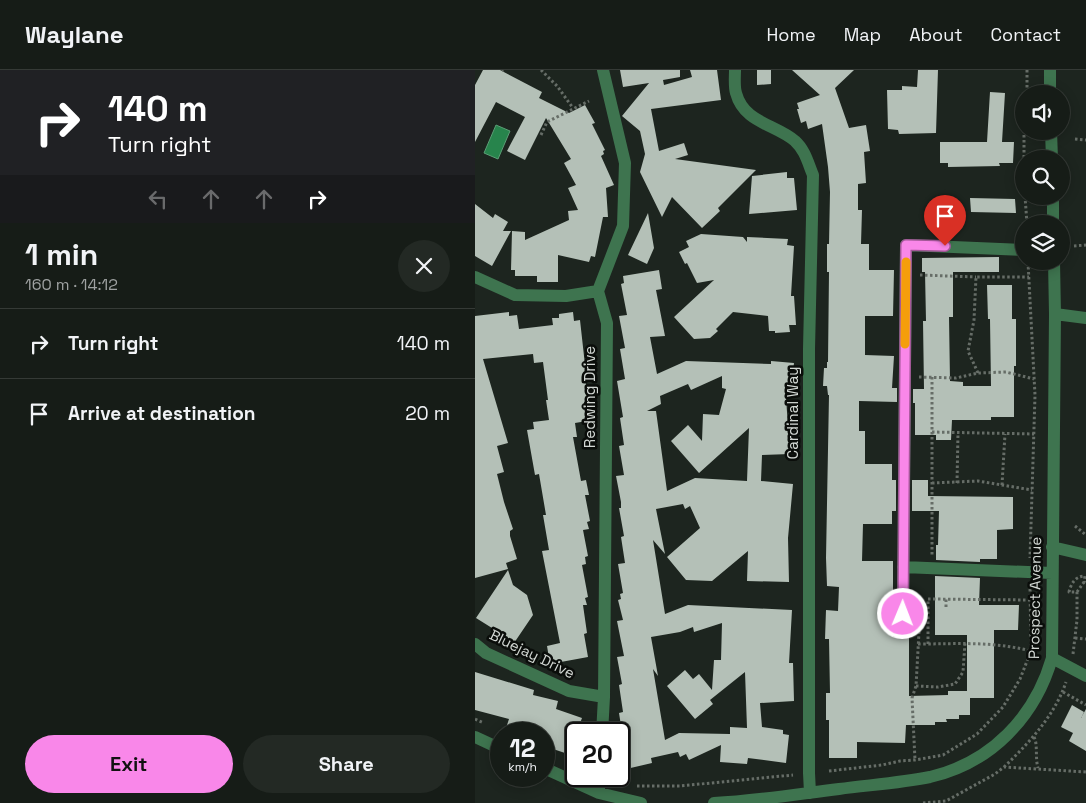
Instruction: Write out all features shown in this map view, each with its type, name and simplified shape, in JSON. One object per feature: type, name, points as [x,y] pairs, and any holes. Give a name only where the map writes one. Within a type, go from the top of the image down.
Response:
[{"type":"street","points":[[475,277],[515,295],[566,296],[598,292],[623,226],[625,163],[603,70]]},
{"type":"street","name":"Cardinal Way","points":[[735,70],[735,93],[743,108],[754,119],[796,142],[804,152],[813,175],[809,349],[810,793]]},
{"type":"street","points":[[1050,70],[1050,85]]},
{"type":"street","points":[[903,614],[906,245],[1015,250]]},
{"type":"street","name":"Prospect Avenue","points":[[714,803],[810,793],[930,777],[968,763],[1000,743],[1023,719],[1042,687],[1052,658],[1054,270]]},
{"type":"street","name":"Redwing Drive","points":[[598,292],[607,323],[603,722]]},
{"type":"street","points":[[1055,314],[1086,318]]},
{"type":"street","points":[[1052,547],[1086,555]]},
{"type":"street","points":[[903,567],[1052,573]]},
{"type":"street","name":"Bluejay Drive","points":[[475,644],[486,653],[569,691],[604,697]]},
{"type":"street","points":[[1052,658],[1086,676]]},
{"type":"street","points":[[475,737],[490,744]]},
{"type":"street","points":[[555,773],[599,793],[641,803]]},
{"type":"street","points":[[599,787],[599,793]]},
{"type":"path","points":[[541,70],[557,86],[573,108]]},
{"type":"path","points":[[547,75],[552,70]]},
{"type":"path","points":[[1027,70],[1027,85]]},
{"type":"path","points":[[541,134],[547,122],[589,100]]},
{"type":"path","points":[[1075,139],[1086,140]]},
{"type":"path","points":[[1074,246],[1086,245]]},
{"type":"path","points":[[919,284],[919,274],[1029,277]]},
{"type":"path","points":[[976,277],[974,320],[968,351],[978,373]]},
{"type":"path","points":[[919,368],[919,377],[956,378],[978,373],[1006,372],[1034,379]]},
{"type":"path","points":[[933,377],[933,568]]},
{"type":"path","points":[[932,432],[1034,434]]},
{"type":"path","points":[[957,483],[958,433]]},
{"type":"path","points":[[1001,485],[1005,434]]},
{"type":"path","points":[[932,483],[978,481],[1032,490]]},
{"type":"path","points":[[1075,526],[1086,535]]},
{"type":"path","points":[[1077,592],[1084,582]]},
{"type":"path","points":[[928,644],[928,599],[1030,600]]},
{"type":"path","points":[[946,599],[946,607]]},
{"type":"path","points":[[903,614],[919,632],[916,686],[912,698],[915,760]]},
{"type":"path","points":[[1075,638],[1086,639]]},
{"type":"path","points":[[916,686],[955,684],[963,672],[965,643]]},
{"type":"path","points":[[918,644],[995,644],[1031,651]]},
{"type":"path","points":[[1062,692],[1086,705]]},
{"type":"path","points":[[1034,737],[1036,741],[1035,758],[1038,768]]},
{"type":"path","points":[[923,803],[946,801],[1004,767],[1086,772]]},
{"type":"path","points":[[633,786],[680,786],[793,775]]},
{"type":"shaded area","points":[[496,125],[510,131],[498,159],[484,153]]},
{"type":"building","points":[[483,70],[500,70],[542,92],[539,98],[569,113],[585,105],[595,123],[592,124],[605,150],[601,156],[614,185],[606,188],[608,217],[603,217],[595,257],[591,256],[589,262],[558,255],[558,282],[537,282],[537,276],[515,276],[515,270],[511,270],[512,231],[525,232],[525,240],[569,220],[568,211],[578,210],[568,188],[576,185],[564,163],[571,159],[546,118],[525,160],[507,151],[525,117],[496,102],[475,142],[475,85]]},
{"type":"building","points":[[620,70],[680,70],[680,77],[663,80],[664,85],[692,77],[690,70],[717,70],[721,100],[651,109],[659,151],[684,143],[688,155],[675,159],[756,170],[718,208],[720,211],[702,228],[672,197],[662,217],[640,172],[645,154],[640,131],[622,116],[649,83],[623,87]]},
{"type":"building","points":[[757,70],[771,70],[771,84],[757,85]]},
{"type":"building","points":[[792,70],[854,70],[835,88],[849,128],[866,125],[870,151],[864,152],[866,183],[858,184],[858,210],[862,210],[861,244],[869,244],[869,270],[894,270],[893,316],[865,316],[865,355],[894,356],[892,388],[897,388],[897,402],[859,401],[859,431],[865,431],[865,464],[892,464],[892,480],[896,480],[896,511],[892,511],[892,524],[863,524],[862,561],[893,561],[893,637],[909,637],[909,696],[948,695],[948,691],[967,691],[967,635],[935,635],[935,576],[980,578],[979,605],[1019,605],[1018,630],[994,630],[994,698],[970,698],[970,715],[959,715],[959,719],[946,719],[947,722],[935,722],[935,725],[906,725],[905,743],[857,742],[857,758],[829,758],[829,720],[826,720],[826,693],[830,693],[829,639],[825,639],[826,610],[838,611],[839,587],[827,586],[826,558],[829,395],[827,386],[823,386],[824,368],[827,368],[828,362],[829,272],[827,272],[827,244],[829,244],[830,192],[822,124],[808,129],[806,121],[801,123],[797,109],[799,109],[797,103],[820,95]]},
{"type":"building","points":[[918,70],[938,70],[936,133],[899,134],[898,130],[888,129],[887,90],[902,90],[902,86],[917,87]]},
{"type":"building","points":[[990,92],[1005,93],[1002,142],[1014,142],[1013,163],[999,163],[1000,166],[948,167],[948,163],[940,163],[940,142],[987,142]]},
{"type":"building","points":[[787,172],[787,178],[794,178],[797,210],[749,214],[752,176]]},
{"type":"building","points":[[970,198],[1015,199],[1016,213],[971,212]]},
{"type":"building","points":[[475,204],[493,218],[495,214],[508,222],[503,231],[511,231],[492,266],[475,256]]},
{"type":"building","points":[[648,213],[654,248],[647,264],[628,255]]},
{"type":"building","points":[[701,234],[743,237],[747,242],[747,237],[788,239],[787,245],[794,246],[791,296],[794,296],[796,325],[789,325],[790,332],[775,333],[775,331],[769,331],[768,316],[733,312],[710,338],[694,339],[674,317],[714,280],[697,283],[679,252],[689,247],[686,241]]},
{"type":"building","points":[[999,257],[999,272],[953,272],[953,317],[949,317],[950,381],[963,382],[963,386],[991,386],[990,319],[988,319],[987,285],[1012,285],[1012,319],[1016,319],[1014,417],[991,417],[991,420],[952,420],[951,440],[936,440],[936,435],[915,435],[913,389],[924,389],[923,321],[926,321],[925,272],[922,272],[922,258]]},
{"type":"building","points":[[659,270],[662,289],[656,290],[665,336],[650,337],[657,374],[686,361],[771,364],[771,361],[794,363],[790,397],[786,397],[788,427],[796,427],[797,446],[789,446],[790,454],[762,455],[761,481],[793,484],[788,538],[789,582],[747,581],[748,551],[712,581],[686,580],[667,557],[700,528],[690,506],[685,509],[683,504],[656,509],[665,554],[653,540],[665,614],[688,605],[792,610],[789,663],[793,663],[794,701],[760,703],[762,727],[783,730],[783,734],[789,735],[786,763],[748,758],[747,764],[720,762],[721,745],[689,760],[686,754],[680,757],[678,752],[651,758],[652,763],[630,768],[630,722],[620,722],[619,713],[623,712],[619,685],[622,684],[617,657],[624,656],[617,621],[623,620],[618,600],[621,599],[620,594],[623,593],[618,564],[625,563],[621,537],[624,536],[619,508],[621,508],[621,502],[616,476],[624,475],[619,446],[624,445],[620,418],[623,417],[617,381],[625,379],[620,349],[625,348],[619,316],[627,315],[621,284],[624,283],[623,276]],"holes":[[[722,376],[722,388],[726,389],[719,415],[703,414],[702,441],[688,425],[671,441],[699,473],[749,428],[747,481],[695,478],[667,491],[656,411],[647,411],[661,404],[660,396],[688,384],[691,390]],[[722,623],[721,660],[714,660],[712,690],[699,674],[693,679],[685,670],[667,686],[695,719],[713,704],[710,700],[745,672],[747,728],[730,727],[730,734],[679,733],[665,740],[653,669],[658,676],[651,637],[680,632],[693,627],[694,632]]]},
{"type":"building","points":[[509,312],[509,316],[517,315],[519,329],[553,325],[552,318],[559,318],[559,314],[573,312],[574,321],[580,320],[585,365],[590,365],[591,378],[585,379],[589,401],[584,402],[587,421],[575,423],[577,437],[573,437],[581,481],[586,480],[589,495],[585,495],[590,521],[587,522],[589,529],[583,530],[588,556],[585,557],[586,564],[582,565],[588,597],[585,598],[587,605],[583,605],[587,633],[584,634],[588,657],[550,664],[547,646],[560,643],[542,551],[549,550],[543,515],[546,515],[539,474],[535,475],[527,430],[534,429],[533,422],[549,420],[546,400],[548,400],[543,362],[534,363],[533,354],[483,359],[508,443],[497,446],[504,472],[497,474],[513,529],[510,531],[510,536],[517,559],[506,563],[508,569],[475,578],[475,316]]},
{"type":"building","points":[[912,480],[928,480],[928,496],[1013,497],[1013,529],[997,530],[997,559],[980,559],[980,562],[936,560],[939,511],[912,511]]},
{"type":"building","points":[[508,570],[513,585],[527,595],[533,615],[512,646],[498,636],[500,633],[476,618]]},
{"type":"building","points":[[475,672],[534,690],[533,695],[558,701],[556,709],[582,718],[580,722],[565,722],[565,753],[555,750],[555,722],[508,722],[509,719],[475,710]]},
{"type":"building","points":[[1072,705],[1084,712],[1081,718],[1086,709],[1086,751],[1069,741],[1073,733],[1061,727]]},
{"type":"slow traffic","points":[[905,344],[906,262]]},
{"type":"route","points":[[903,614],[906,245],[945,246]]}]
